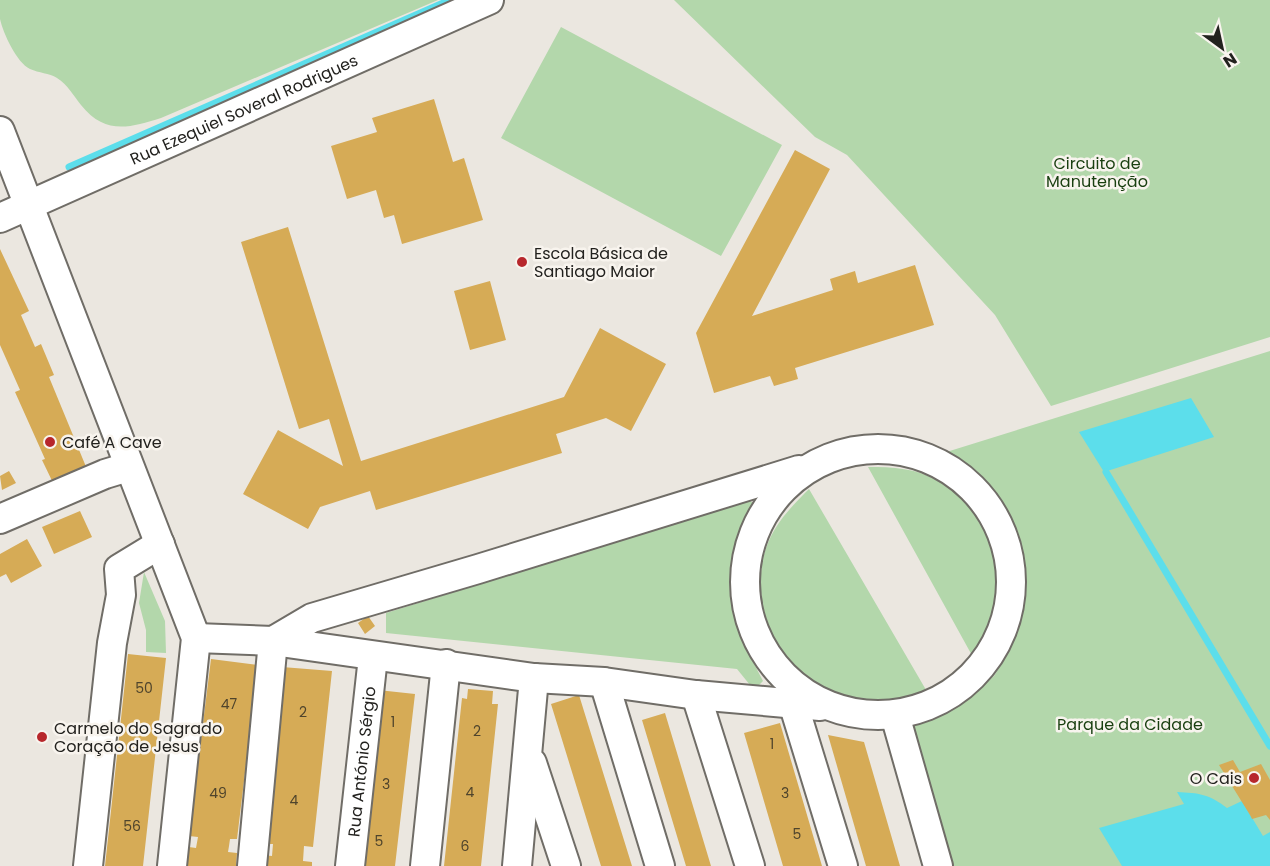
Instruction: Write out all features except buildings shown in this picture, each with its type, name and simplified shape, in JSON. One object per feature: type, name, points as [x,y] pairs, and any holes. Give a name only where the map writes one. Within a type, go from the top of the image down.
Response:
[{"type":"street","name":"Rua Ezequiel Soveral Rodrigues","points":[[0,218],[489,0]]},
{"type":"street","points":[[0,131],[196,638],[172,866]]},
{"type":"street","points":[[196,638],[273,641],[373,657],[446,664],[534,678],[604,682],[696,695],[830,707],[862,715],[894,715],[934,704],[960,688],[980,668],[1000,638],[1010,604],[1012,568],[1004,534],[986,502],[962,477],[931,459],[897,449],[861,449],[827,458],[809,467],[312,618],[273,641]]},
{"type":"street","points":[[0,519],[128,466]]},
{"type":"street","points":[[809,467],[777,494],[754,531],[744,572],[748,615],[765,654],[793,686],[830,707]]},
{"type":"street","points":[[88,866],[112,643],[120,595],[119,569],[160,544]]},
{"type":"street","points":[[252,866],[273,641]]},
{"type":"street","name":"Rua António Sérgio","points":[[350,866],[373,657]]},
{"type":"street","points":[[424,866],[446,664]]},
{"type":"street","points":[[517,866],[529,754],[534,678]]},
{"type":"street","points":[[604,682],[660,866]]},
{"type":"street","points":[[696,695],[750,866]]},
{"type":"street","points":[[793,703],[843,866]]},
{"type":"street","points":[[894,715],[938,866]]},
{"type":"street","points":[[529,754],[566,866]]},
{"type":"green space","points":[[0,0],[438,0],[161,118],[118,127],[108,125],[90,115],[57,78],[30,69],[20,61],[7,39],[0,19]]},
{"type":"green space","name":"Circuito de Manutenção","points":[[674,0],[1270,0],[1270,337],[1051,406],[995,315],[847,155],[815,137]]},
{"type":"green space","points":[[561,27],[782,145],[721,256],[501,138]]},
{"type":"green space","name":"Parque da Cidade","points":[[1270,351],[1270,866],[953,866],[911,724],[952,710],[994,676],[1009,652],[1021,619],[1025,570],[1010,515],[975,473],[940,454]]},
{"type":"green space","points":[[868,467],[904,469],[930,477],[960,497],[977,516],[989,538],[996,562],[998,587],[995,612],[987,636],[974,659]]},
{"type":"green space","points":[[809,489],[929,695],[887,704],[848,700],[812,683],[796,670],[773,640],[762,599],[761,573],[764,556],[779,523]]},
{"type":"green space","points":[[750,501],[755,504],[738,539],[731,591],[736,621],[747,650],[763,681],[758,686],[750,685],[737,669],[386,633],[386,613]]},
{"type":"green space","points":[[144,572],[165,621],[166,653],[146,652],[146,630],[139,603]]},
{"type":"water","points":[[1191,398],[1214,437],[1104,472],[1079,432]]},
{"type":"water","points":[[1177,792],[1204,795],[1227,808],[1242,801],[1263,836],[1270,832],[1270,866],[1122,866],[1099,828],[1184,804]]},
{"type":"waterway","points":[[69,167],[450,0]]},
{"type":"waterway","points":[[1106,472],[1270,746]]},
{"type":"place","name":"Escola Básica de Santiago Maior","points":[[522,262]]},
{"type":"place","name":"Café A Cave","points":[[50,442]]},
{"type":"place","name":"Carmelo do Sagrado Coração de Jesus","points":[[42,737]]},
{"type":"place","name":"O Cais","points":[[1254,778]]}]
